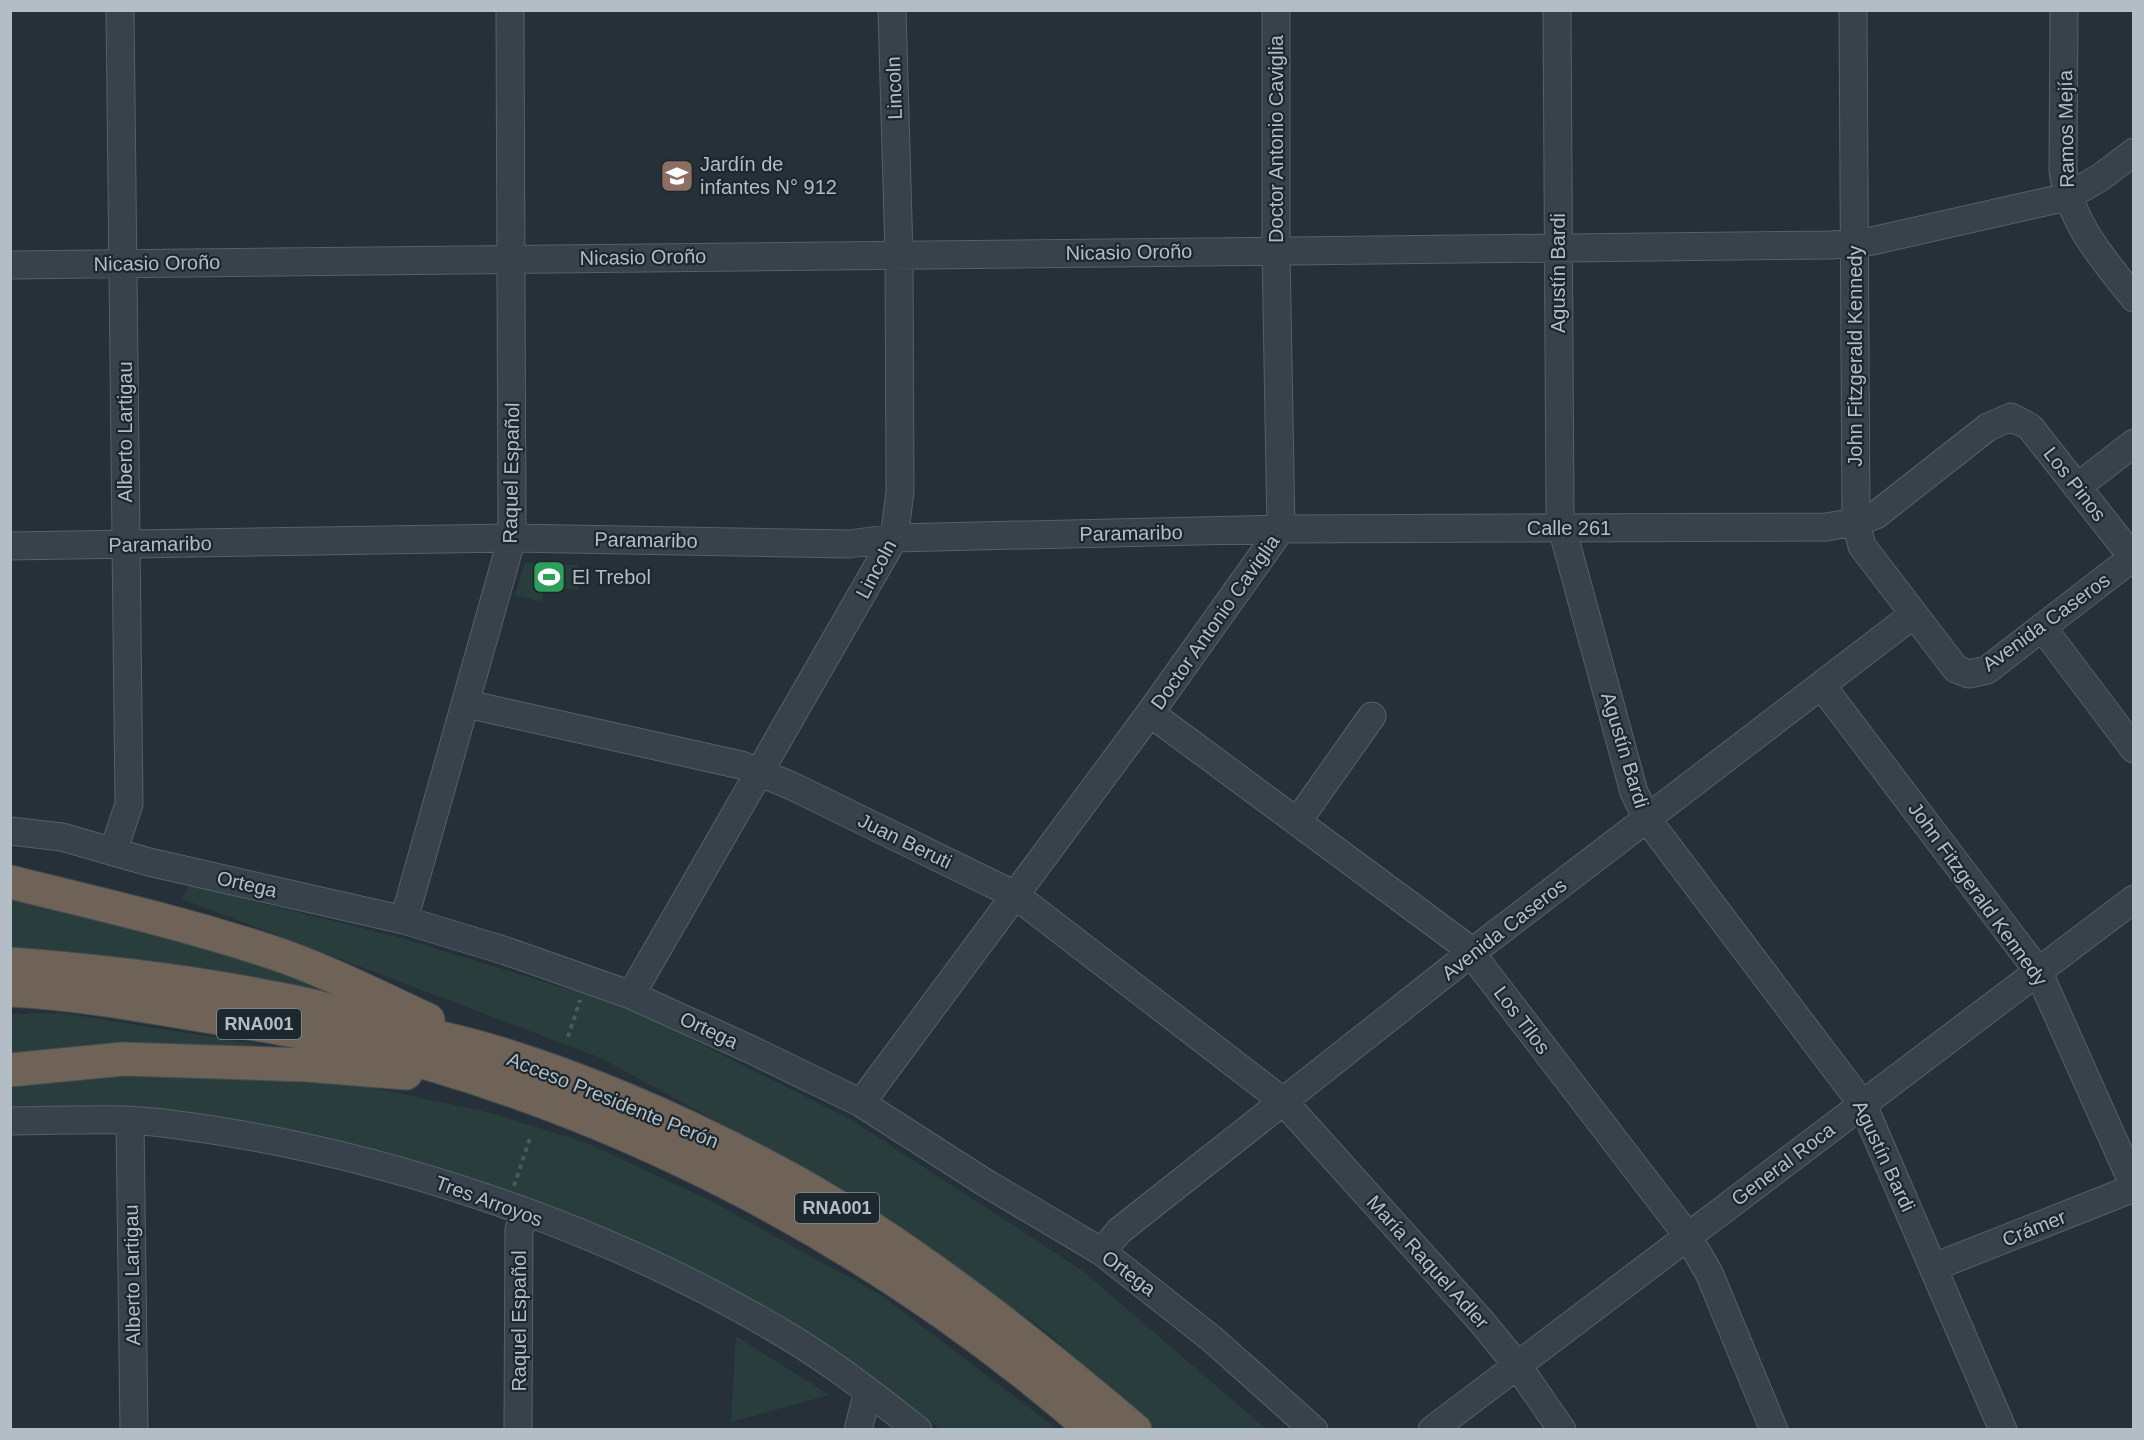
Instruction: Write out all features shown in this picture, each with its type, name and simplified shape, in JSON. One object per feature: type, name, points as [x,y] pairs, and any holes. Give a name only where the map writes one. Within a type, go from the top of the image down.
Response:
[{"type":"highway","points":[[10,882],[198,929],[267,950],[322,971],[500,1053]]},
{"type":"highway","name":"Acceso Presidente Perón","points":[[10,964],[82,970],[230,990],[291,1001],[500,1053],[630,1102],[714,1139],[794,1182],[871,1228],[947,1282],[1084,1387],[1135,1430]]},
{"type":"highway","name":"Acceso Presidente Perón","points":[[10,990],[162,1008],[284,1028],[406,1057],[503,1087],[653,1147],[781,1211],[856,1255],[1006,1358],[1093,1430]]},
{"type":"highway","points":[[10,1070],[123,1059],[306,1065],[410,1074],[503,1087]]},
{"type":"street","name":"Alberto Lartigau","points":[[113,852],[129,804],[120,10]]},
{"type":"street","name":"Raquel Español","points":[[404,920],[467,704],[512,538],[510,10]]},
{"type":"street","name":"Lincoln","points":[[631,995],[761,773],[894,538],[900,492],[899,255],[892,10]]},
{"type":"street","name":"Doctor Antonio Caviglia","points":[[861,1102],[1150,713],[1281,529],[1276,251],[1276,10]]},
{"type":"street","name":"Agustín Bardi","points":[[1557,10],[1557,250],[1562,528],[1634,792],[1647,819],[1863,1105],[2003,1430]]},
{"type":"street","name":"John Fitzgerald Kennedy","points":[[1853,10],[1856,522],[1862,546],[1869,558],[1956,669]]},
{"type":"street","name":"Ramos Mejía","points":[[2064,10],[2062,171],[2067,197],[2075,217],[2090,242],[2133,298]]},
{"type":"street","name":"Nicasio Oroño","points":[[10,265],[1557,250],[1854,243],[2067,197],[2101,177],[2133,152]]},
{"type":"street","name":"Los Pinos","points":[[1856,522],[1887,508],[1988,427],[2011,417],[2030,427],[2133,558]]},
{"type":"street","points":[[2077,486],[2133,443]]},
{"type":"street","name":"Calle 261","points":[[1281,529],[1826,527],[1856,522]]},
{"type":"street","name":"Paramaribo","points":[[10,546],[512,538],[849,544],[894,538],[1281,529]]},
{"type":"street","name":"Avenida Caseros","points":[[1956,669],[1969,674],[1987,670],[2133,558]]},
{"type":"street","name":"Avenida Caseros","points":[[1102,1252],[1119,1232],[1471,953],[1912,615]]},
{"type":"street","points":[[2042,627],[2133,749]]},
{"type":"street","name":"John Fitzgerald Kennedy","points":[[1821,686],[2038,971],[2133,1187]]},
{"type":"street","name":"Juan Beruti","points":[[467,704],[741,765],[1015,895],[1284,1102]]},
{"type":"street","name":"Los Tilos","points":[[1150,713],[1461,943],[1471,953],[1687,1235],[1709,1273],[1774,1430]]},
{"type":"street","points":[[1297,822],[1372,716]]},
{"type":"street","name":"Ortega","points":[[10,831],[62,837],[113,852],[404,920],[631,995],[861,1102],[981,1180],[1102,1252],[1212,1339],[1314,1430]]},
{"type":"street","name":"General Roca","points":[[1432,1430],[2133,899]]},
{"type":"street","name":"María Raquel Adler","points":[[1284,1102],[1481,1321],[1517,1365],[1562,1430]]},
{"type":"street","name":"Tres Arroyos","points":[[10,1121],[130,1121],[218,1131],[394,1169],[453,1186],[652,1265],[750,1314],[789,1337],[868,1391],[918,1430]]},
{"type":"street","name":"Alberto Lartigau","points":[[130,1121],[134,1430]]},
{"type":"street","name":"Crámer","points":[[1934,1267],[2133,1187]]},
{"type":"street","name":"Raquel Español","points":[[516,1210],[519,1229],[518,1430]]},
{"type":"street","points":[[858,1430],[868,1391]]},
{"type":"path","points":[[568,1037],[588,979]]},
{"type":"path","points":[[516,1210],[531,1135]]},
{"type":"green space","name":"El Trebol","points":[[525,563],[578,565],[578,589],[543,590],[543,602],[515,595]]},
{"type":"green space","points":[[189,885],[401,938],[629,1008],[850,1119],[1083,1271],[1266,1429],[1155,1429],[1044,1330],[843,1190],[601,1058],[182,899]]},
{"type":"green space","points":[[10,890],[196,941],[332,994],[11,956]]},
{"type":"green space","points":[[62,1013],[306,1052],[11,1061],[10,1014]]},
{"type":"green space","points":[[123,1069],[355,1084],[491,1113],[587,1143],[711,1201],[881,1295],[1057,1429],[941,1429],[842,1354],[675,1259],[473,1178],[270,1131],[134,1110],[11,1107],[11,1080]]},
{"type":"green space","points":[[736,1336],[829,1395],[731,1422]]},
{"type":"place","name":"Jardín de infantes N° 912","points":[[677,176]]},
{"type":"place","name":"El Trebol","points":[[549,577]]}]
